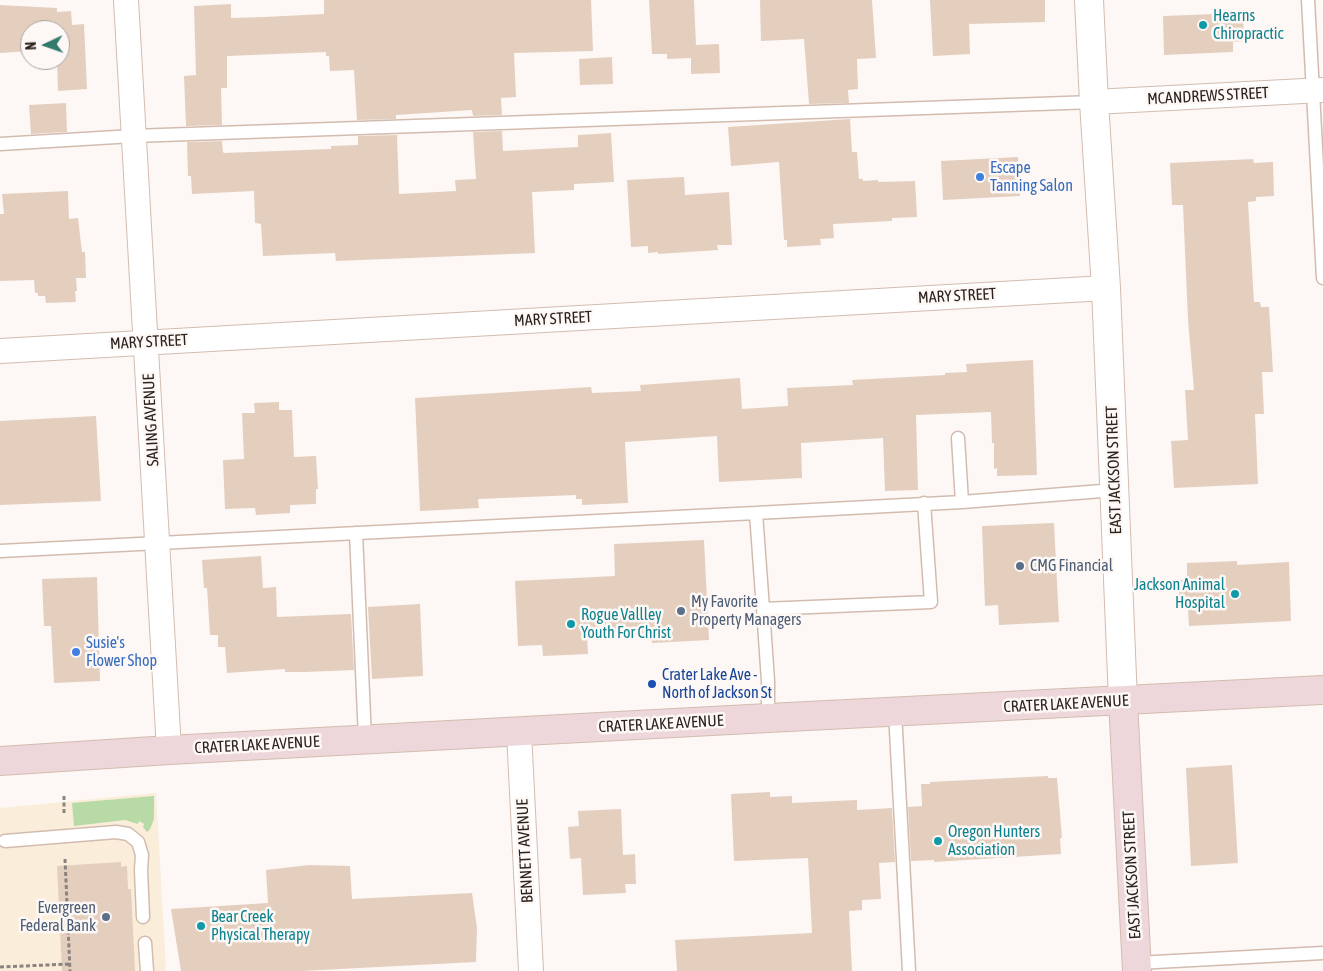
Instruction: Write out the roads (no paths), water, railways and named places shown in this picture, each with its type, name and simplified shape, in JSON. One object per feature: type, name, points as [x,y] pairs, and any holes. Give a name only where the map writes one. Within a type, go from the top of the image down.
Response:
[{"type":"main road","name":"CRATER LAKE AVENUE","points":[[0,761],[169,750],[1323,690]]},
{"type":"main road","name":"EAST JACKSON STREET","points":[[1123,701],[1137,967]]},
{"type":"street","name":"SALING AVENUE","points":[[126,0],[169,750]]},
{"type":"street","name":"EAST JACKSON STREET","points":[[1090,0],[1094,102],[1106,288],[1123,701]]},
{"type":"street","name":"MCANDREWS STREET","points":[[1094,102],[1318,90]]},
{"type":"street","name":"MARY STREET","points":[[0,351],[1106,288]]},
{"type":"street","name":"BENNETT AVENUE","points":[[519,732],[531,971]]},
{"type":"lane","points":[[1308,0],[1318,90],[1323,278]]},
{"type":"lane","points":[[0,144],[133,136],[1094,102]]},
{"type":"lane","points":[[958,438],[962,502]]},
{"type":"lane","points":[[0,551],[962,502],[1115,490]]},
{"type":"lane","points":[[763,609],[931,602],[924,503]]},
{"type":"lane","points":[[756,513],[768,681],[768,718]]},
{"type":"lane","points":[[356,532],[366,740]]},
{"type":"lane","points":[[895,712],[909,971]]},
{"type":"lane","points":[[5,840],[116,832],[128,834],[138,842],[142,855],[143,917]]},
{"type":"lane","points":[[145,943],[147,971]]},
{"type":"lane","points":[[1137,967],[1323,953]]},
{"type":"place","name":"Hearns Chiropractic","points":[[1203,25]]},
{"type":"place","name":"Escape Tanning Salon","points":[[980,177]]},
{"type":"place","name":"CMG Financial","points":[[1020,566]]},
{"type":"place","name":"Jackson Animal Hospital","points":[[1235,594]]},
{"type":"place","name":"My Favorite Property Managers","points":[[681,611]]},
{"type":"place","name":"Rogue Vallley Youth For Christ","points":[[571,624]]},
{"type":"place","name":"Susie's Flower Shop","points":[[76,652]]},
{"type":"place","name":"Crater Lake Ave - North of Jackson St","points":[[652,684]]},
{"type":"place","name":"Oregon Hunters Association","points":[[938,841]]},
{"type":"place","name":"Evergreen Federal Bank","points":[[106,917]]},
{"type":"place","name":"Bear Creek Physical Therapy","points":[[201,926]]}]
